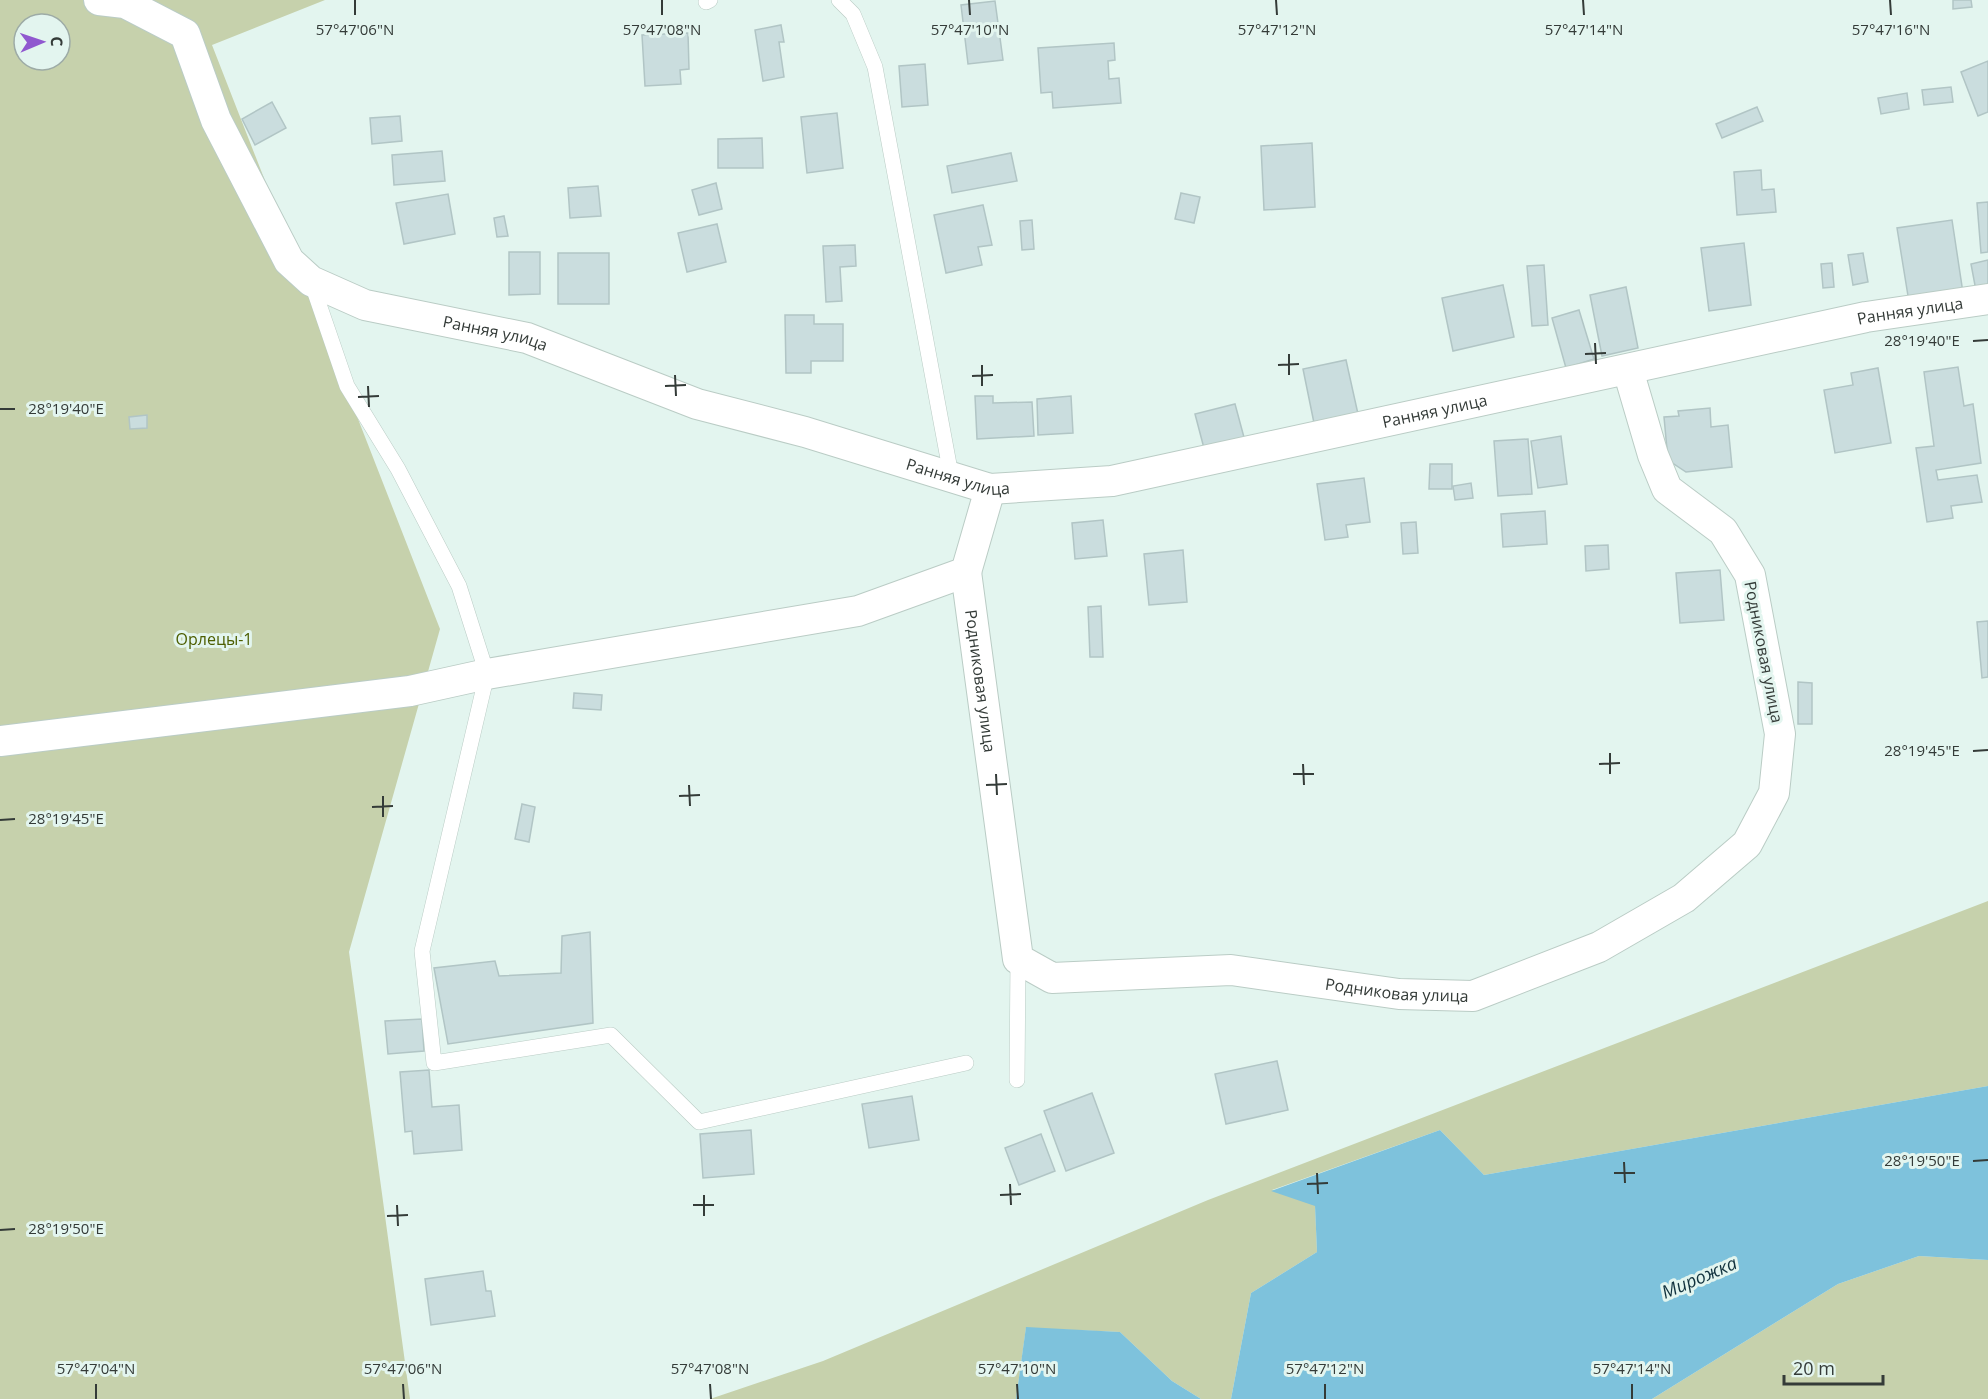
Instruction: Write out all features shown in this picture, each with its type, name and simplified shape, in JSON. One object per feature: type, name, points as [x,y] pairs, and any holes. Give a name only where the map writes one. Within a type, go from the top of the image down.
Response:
[{"type":"street","name":"Ранняя улица","points":[[99,0],[125,3],[184,34],[216,120],[289,261],[311,281],[365,305],[527,338],[697,404],[951,475],[990,489],[1112,481],[1866,317],[1988,299]]},
{"type":"street","name":"Родниковая улица","points":[[966,572],[1018,959],[1052,978],[1231,970],[1399,994],[1473,996],[1599,947],[1684,898],[1747,844],[1774,793],[1780,734],[1750,575],[1723,531],[1667,489],[1653,455],[1628,370]]},
{"type":"street","points":[[0,741],[410,691],[487,674],[858,611],[966,572],[990,489]]},
{"type":"lane","points":[[839,0],[853,14],[874,67],[951,475]]},
{"type":"lane","points":[[311,281],[347,386],[398,469],[459,586],[487,674],[422,951],[434,1064],[611,1035],[699,1122],[966,1063]]},
{"type":"lane","points":[[1017,1080],[1018,959]]},
{"type":"green space","name":"Орлецы-1","points":[[0,0],[325,0],[212,45],[440,629],[349,952],[410,1399],[0,1399]]},
{"type":"green space","points":[[1988,901],[1988,1086],[1484,1175],[1440,1130],[1272,1190],[1315,1205],[1317,1252],[1251,1293],[1231,1399],[1201,1399],[1172,1381],[1120,1332],[1026,1328],[1016,1399],[710,1399],[823,1361],[1208,1200]]},
{"type":"green space","points":[[1919,1256],[1988,1260],[1988,1399],[1652,1399],[1838,1284]]},
{"type":"water","name":"Мирожка","points":[[1988,1086],[1988,1260],[1919,1256],[1838,1284],[1652,1399],[1231,1399],[1251,1293],[1317,1252],[1315,1206],[1271,1191],[1440,1130],[1484,1175]]},
{"type":"water","points":[[1026,1327],[1120,1332],[1172,1381],[1201,1399],[1016,1399]]},
{"type":"building","points":[[1953,0],[1971,0],[1972,7],[1953,9]]},
{"type":"building","points":[[995,1],[1003,60],[968,64],[961,5]]},
{"type":"building","points":[[781,25],[784,42],[779,42],[784,77],[763,81],[755,30]]},
{"type":"building","points":[[688,33],[689,69],[680,70],[681,84],[645,86],[642,35]]},
{"type":"building","points":[[1114,43],[1115,60],[1108,61],[1109,79],[1119,78],[1121,103],[1053,108],[1052,92],[1041,93],[1038,48]]},
{"type":"building","points":[[1988,61],[1988,112],[1978,116],[1961,72]]},
{"type":"building","points":[[925,64],[928,105],[902,107],[899,66]]},
{"type":"building","points":[[1951,87],[1953,102],[1924,105],[1922,90]]},
{"type":"building","points":[[1907,93],[1909,109],[1881,114],[1878,98]]},
{"type":"building","points":[[272,102],[286,128],[255,145],[242,119]]},
{"type":"building","points":[[1757,107],[1763,121],[1722,138],[1716,124]]},
{"type":"building","points":[[837,113],[843,168],[807,173],[801,117]]},
{"type":"building","points":[[400,116],[402,141],[372,144],[370,118]]},
{"type":"building","points":[[762,138],[763,168],[718,168],[718,139]]},
{"type":"building","points":[[1312,143],[1315,207],[1264,210],[1261,146]]},
{"type":"building","points":[[442,151],[445,181],[394,185],[392,155]]},
{"type":"building","points":[[1011,153],[1017,181],[952,193],[947,166]]},
{"type":"building","points":[[1761,170],[1762,190],[1774,189],[1776,212],[1737,215],[1734,172]]},
{"type":"building","points":[[716,183],[722,209],[699,215],[692,190]]},
{"type":"building","points":[[598,186],[601,216],[570,218],[568,188]]},
{"type":"building","points":[[1181,193],[1200,197],[1194,223],[1175,219]]},
{"type":"building","points":[[448,194],[455,234],[404,244],[396,203]]},
{"type":"building","points":[[1988,202],[1988,252],[1981,253],[1977,203]]},
{"type":"building","points":[[983,205],[992,245],[978,247],[982,265],[946,273],[934,215]]},
{"type":"building","points":[[504,216],[508,236],[497,237],[494,218]]},
{"type":"building","points":[[1032,220],[1034,249],[1022,250],[1020,221]]},
{"type":"building","points":[[1952,220],[1963,293],[1909,302],[1897,228]]},
{"type":"building","points":[[717,224],[726,262],[687,272],[678,233]]},
{"type":"building","points":[[1744,243],[1751,305],[1709,311],[1701,248]]},
{"type":"building","points":[[855,245],[856,266],[840,267],[842,301],[826,302],[823,246]]},
{"type":"building","points":[[509,252],[540,252],[540,294],[509,295]]},
{"type":"building","points":[[558,253],[609,253],[609,304],[558,304]]},
{"type":"building","points":[[1863,253],[1868,282],[1853,285],[1848,255]]},
{"type":"building","points":[[1988,260],[1988,293],[1977,296],[1971,264]]},
{"type":"building","points":[[1832,263],[1834,287],[1823,288],[1821,264]]},
{"type":"building","points":[[1544,265],[1548,325],[1532,326],[1527,266]]},
{"type":"building","points":[[1503,285],[1514,337],[1453,351],[1442,298]]},
{"type":"building","points":[[1626,287],[1638,348],[1602,356],[1590,295]]},
{"type":"building","points":[[1579,310],[1594,359],[1566,368],[1552,318]]},
{"type":"building","points":[[785,315],[814,315],[814,324],[843,324],[843,361],[811,361],[811,373],[786,373]]},
{"type":"building","points":[[1346,360],[1358,414],[1314,423],[1303,369]]},
{"type":"building","points":[[1958,367],[1964,406],[1973,404],[1981,463],[1936,470],[1938,480],[1977,475],[1982,502],[1951,506],[1953,518],[1927,522],[1916,448],[1934,446],[1924,372]]},
{"type":"building","points":[[1878,368],[1891,443],[1835,453],[1824,390],[1853,385],[1851,373]]},
{"type":"building","points":[[975,396],[993,396],[993,403],[1032,402],[1034,436],[977,439]]},
{"type":"building","points":[[1071,396],[1073,433],[1038,435],[1037,399]]},
{"type":"building","points":[[1235,404],[1245,441],[1205,452],[1195,414]]},
{"type":"building","points":[[1710,408],[1711,427],[1728,425],[1732,467],[1686,472],[1668,460],[1664,417],[1679,416],[1678,411]]},
{"type":"building","points":[[147,415],[147,428],[130,429],[129,417]]},
{"type":"building","points":[[1561,436],[1567,484],[1538,488],[1531,441]]},
{"type":"building","points":[[1528,439],[1532,494],[1498,496],[1494,441]]},
{"type":"building","points":[[1430,464],[1452,464],[1452,489],[1429,489]]},
{"type":"building","points":[[1364,478],[1370,522],[1346,525],[1348,537],[1325,540],[1317,484]]},
{"type":"building","points":[[1471,483],[1473,498],[1455,500],[1453,486]]},
{"type":"building","points":[[1545,511],[1547,544],[1503,547],[1501,514]]},
{"type":"building","points":[[1103,520],[1107,556],[1075,559],[1072,523]]},
{"type":"building","points":[[1416,522],[1418,553],[1403,554],[1401,523]]},
{"type":"building","points":[[1608,545],[1609,569],[1586,571],[1585,546]]},
{"type":"building","points":[[1183,550],[1187,602],[1149,605],[1144,554]]},
{"type":"building","points":[[1720,570],[1724,620],[1680,623],[1676,573]]},
{"type":"building","points":[[1101,606],[1103,657],[1090,657],[1088,607]]},
{"type":"building","points":[[1988,621],[1988,677],[1982,678],[1977,622]]},
{"type":"building","points":[[1798,682],[1812,683],[1812,724],[1798,724]]},
{"type":"building","points":[[574,693],[602,695],[601,710],[573,708]]},
{"type":"building","points":[[522,804],[535,807],[529,842],[515,839]]},
{"type":"building","points":[[590,932],[593,1023],[448,1044],[434,968],[495,961],[499,976],[561,973],[562,936]]},
{"type":"building","points":[[422,1019],[424,1051],[388,1054],[385,1021]]},
{"type":"building","points":[[1277,1061],[1288,1110],[1226,1124],[1215,1074]]},
{"type":"building","points":[[429,1070],[432,1107],[459,1105],[462,1150],[414,1154],[412,1131],[405,1132],[400,1072]]},
{"type":"building","points":[[1092,1093],[1114,1153],[1066,1171],[1044,1111]]},
{"type":"building","points":[[912,1096],[919,1140],[869,1148],[862,1104]]},
{"type":"building","points":[[751,1130],[754,1174],[703,1178],[700,1134]]},
{"type":"building","points":[[1041,1134],[1055,1171],[1019,1185],[1005,1148]]},
{"type":"building","points":[[483,1271],[486,1291],[491,1291],[495,1316],[431,1325],[425,1279]]}]
